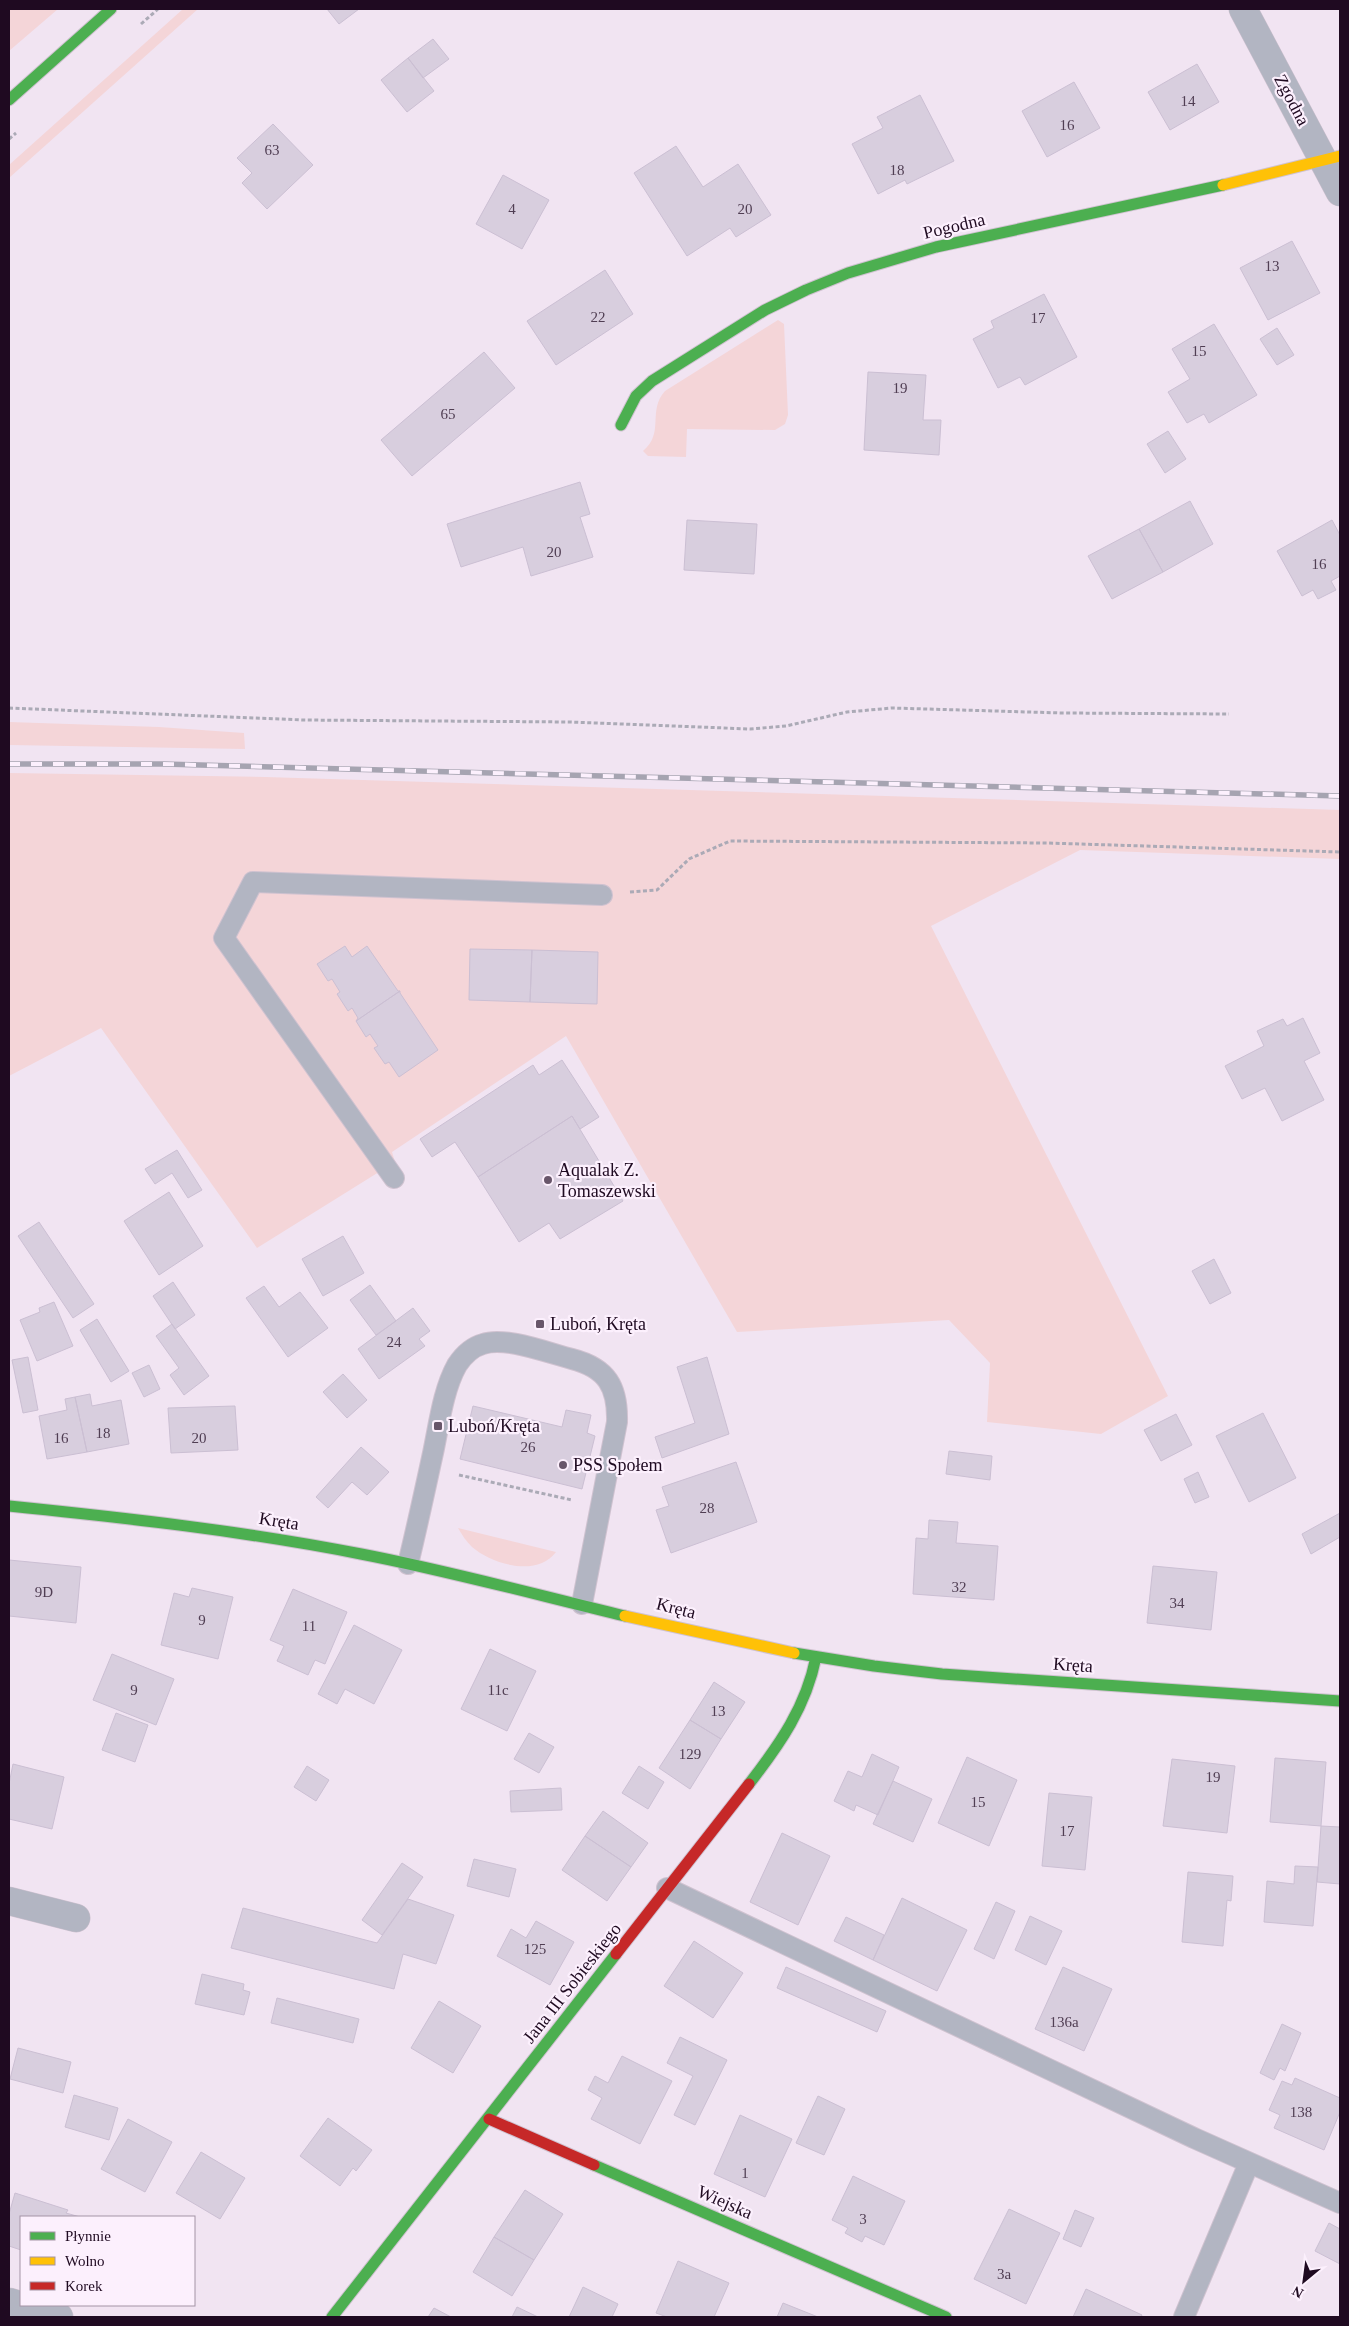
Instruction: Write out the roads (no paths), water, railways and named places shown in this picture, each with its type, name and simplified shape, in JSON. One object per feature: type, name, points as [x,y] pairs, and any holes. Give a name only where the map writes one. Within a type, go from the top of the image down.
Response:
[{"type":"street","points":[[9,100],[111,9]]},
{"type":"street","name":"Zgodna","points":[[1243,9],[1332,158],[1340,192]]},
{"type":"street","name":"Pogodna","points":[[621,425],[636,396],[652,381],[766,310],[838,277],[891,259],[936,247],[1332,158]]},
{"type":"street","name":"Kręta","points":[[9,1506],[255,1535],[408,1564],[737,1641],[877,1667],[942,1674],[1340,1701]]},
{"type":"street","name":"Jana III Sobieskiego","points":[[332,2317],[489,2119],[667,1888],[747,1788],[783,1739],[805,1700],[816,1657]]},
{"type":"street","points":[[9,1901],[76,1918]]},
{"type":"street","name":"Wiejska","points":[[489,2119],[946,2317]]},
{"type":"street","points":[[22,2306],[59,2317]]},
{"type":"lane","points":[[394,1178],[224,938],[253,882],[602,895]]},
{"type":"lane","points":[[408,1564],[450,1382],[458,1365],[470,1350],[483,1344],[499,1341],[583,1362],[598,1370],[611,1383],[617,1402],[617,1422],[599,1506],[582,1604]]},
{"type":"lane","points":[[667,1888],[1249,2163],[1340,2203]]},
{"type":"lane","points":[[1184,2317],[1249,2163]]},
{"type":"railway","points":[[9,764],[163,764],[1340,796]]},
{"type":"place","name":"Aqualak Z. Tomaszewski","points":[[548,1180]]},
{"type":"place","name":"Luboń, Kręta","points":[[540,1324]]},
{"type":"place","name":"Luboń/Kręta","points":[[438,1426]]},
{"type":"place","name":"PSS Społem","points":[[563,1465]]}]
